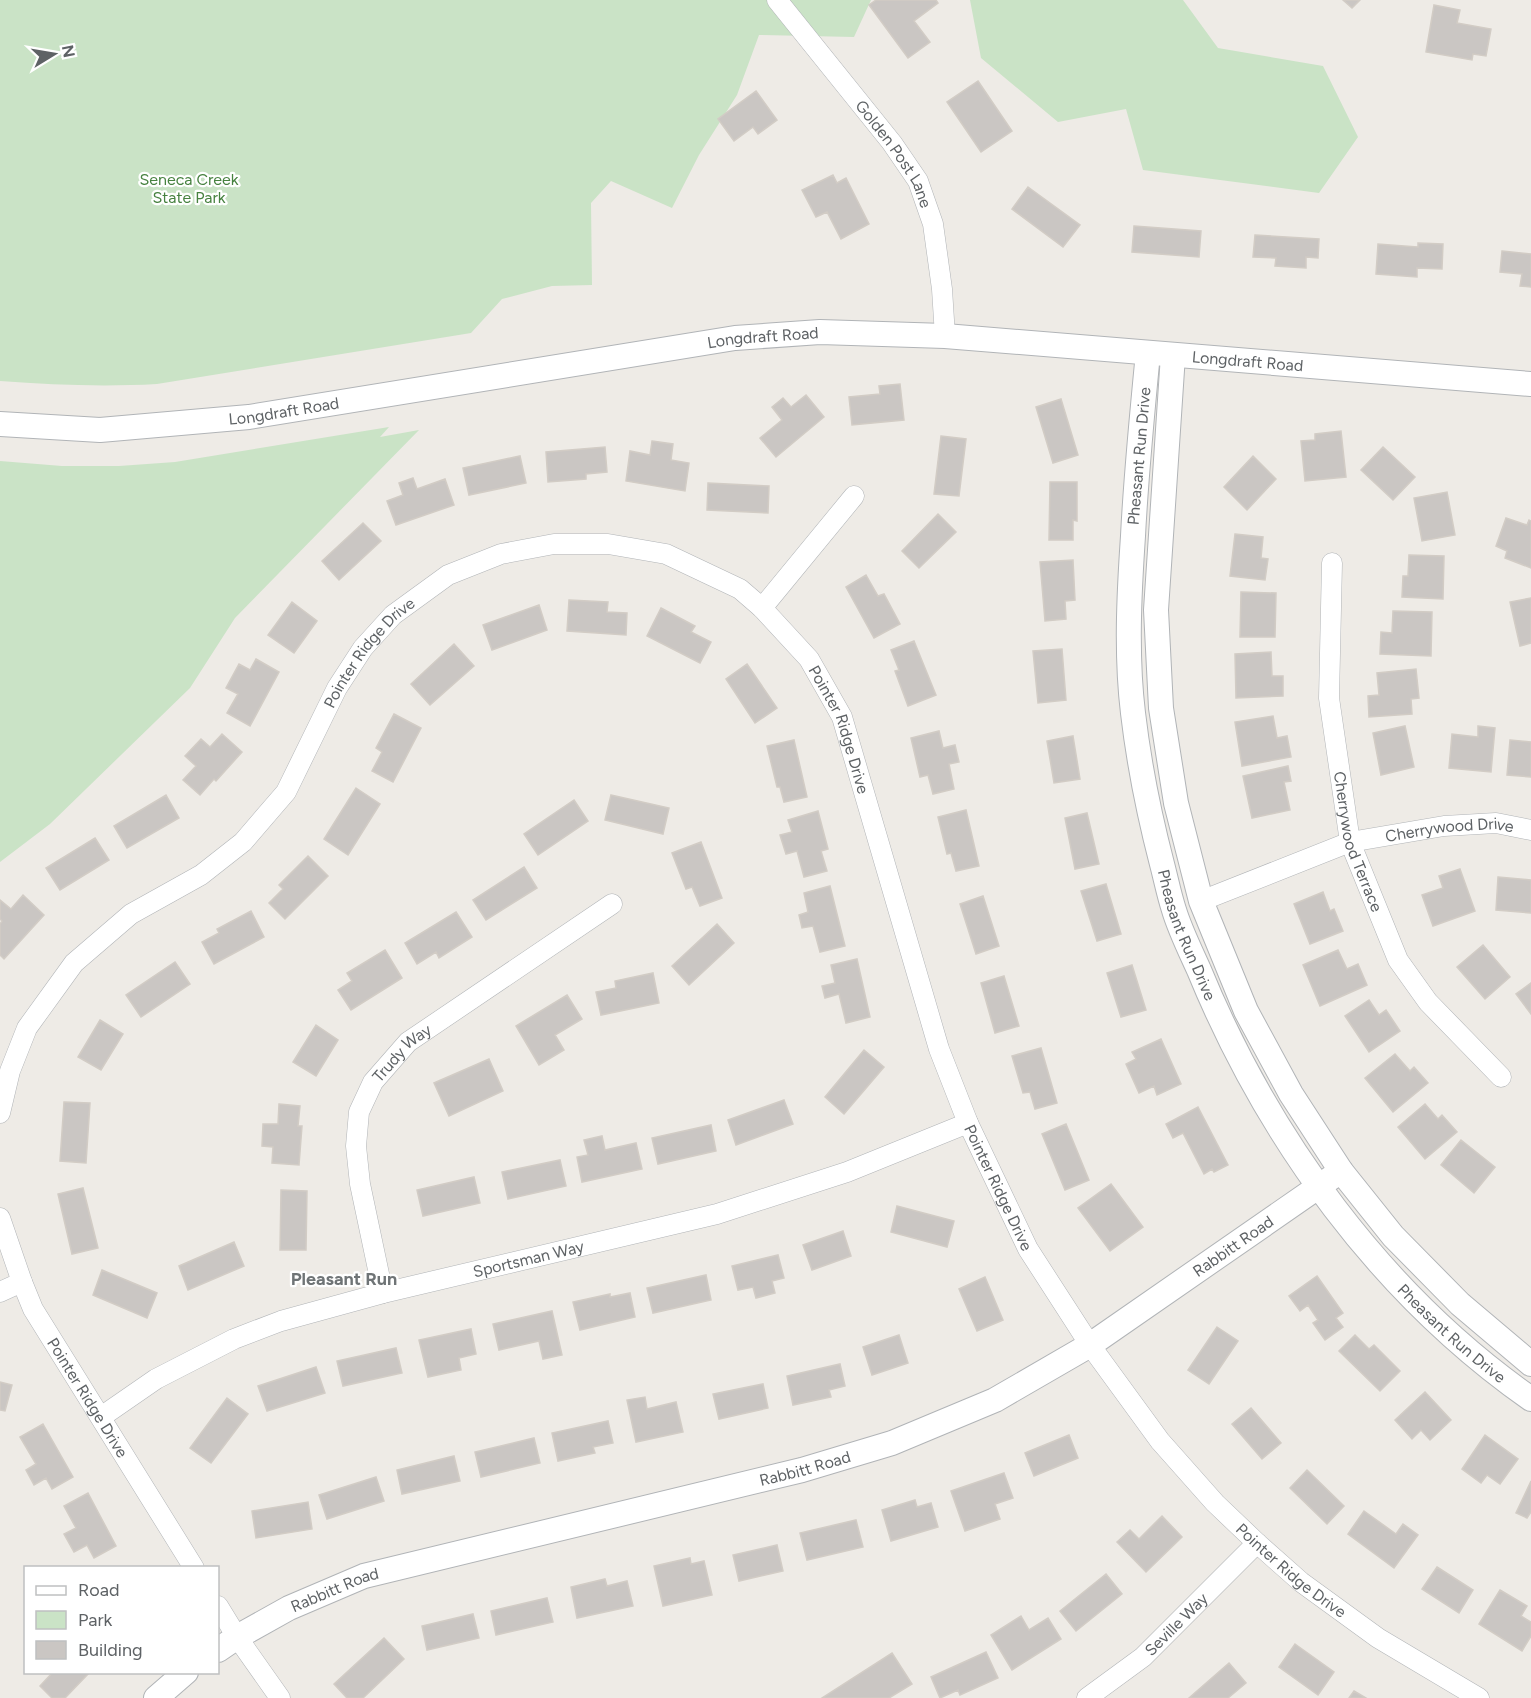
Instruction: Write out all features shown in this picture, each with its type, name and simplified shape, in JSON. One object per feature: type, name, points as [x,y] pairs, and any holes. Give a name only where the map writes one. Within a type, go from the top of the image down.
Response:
[{"type":"street","name":"Golden Post Lane","points":[[777,0],[892,142],[918,181],[933,224],[942,289],[945,336]]},
{"type":"street","name":"Longdraft Road","points":[[0,424],[100,429],[249,417],[735,338],[820,332],[945,336],[1531,384]]},
{"type":"street","name":"Pheasant Run Drive","points":[[1148,353],[1138,452],[1128,609],[1133,711],[1148,808],[1174,910],[1221,1023],[1267,1108],[1318,1188],[1372,1255],[1440,1325],[1508,1383],[1531,1399]]},
{"type":"street","name":"Pheasant Run Drive","points":[[1173,356],[1156,610],[1160,697],[1176,803],[1201,901],[1246,1011],[1291,1094],[1341,1171],[1393,1236],[1426,1270],[1460,1304],[1531,1364]]},
{"type":"street","points":[[762,608],[854,496]]},
{"type":"street","name":"Pointer Ridge Drive","points":[[0,1113],[10,1071],[27,1028],[74,963],[131,914],[201,876],[243,842],[286,792],[337,688],[363,648],[393,615],[448,575],[501,554],[554,544],[609,544],[666,554],[740,589],[762,608],[809,659],[842,717],[939,1049],[968,1123],[1028,1249],[1090,1346],[1160,1441],[1215,1503],[1257,1543],[1301,1582],[1377,1638],[1479,1698]]},
{"type":"street","name":"Cherrywood Terrace","points":[[1332,563],[1329,698],[1350,842],[1398,960],[1428,1002],[1501,1077]]},
{"type":"street","name":"Cherrywood Drive","points":[[1201,901],[1350,842],[1444,826],[1496,823],[1531,830]]},
{"type":"street","name":"Trudy Way","points":[[383,1293],[360,1184],[356,1146],[359,1112],[373,1082],[408,1042],[612,904]]},
{"type":"street","name":"Sportsman Way","points":[[101,1417],[156,1379],[234,1339],[281,1321],[383,1293],[717,1214],[847,1172],[968,1123]]},
{"type":"street","name":"Rabbitt Road","points":[[227,1643],[289,1608],[364,1576],[802,1470],[892,1443],[995,1400],[1090,1346],[1341,1171]]},
{"type":"street","name":"Pointer Ridge Drive","points":[[0,1218],[33,1309],[193,1566]]},
{"type":"street","points":[[0,1292],[22,1282]]},
{"type":"street","name":"Seville Way","points":[[1087,1698],[1143,1657],[1257,1543]]},
{"type":"street","points":[[219,1610],[227,1643],[280,1698]]},
{"type":"street","points":[[156,1698],[184,1674]]},
{"type":"green space","name":"Seneca Creek State Park","points":[[0,0],[871,0],[854,37],[759,35],[737,95],[699,155],[672,208],[611,181],[591,203],[592,285],[552,286],[502,299],[471,333],[157,384],[98,385],[0,381]]},
{"type":"green space","points":[[970,0],[1183,0],[1218,48],[1323,66],[1358,137],[1319,193],[1143,170],[1126,109],[1058,122],[981,58]]},
{"type":"green space","points":[[389,427],[380,437],[419,430],[235,618],[190,688],[50,824],[0,862],[0,461],[62,466],[119,466],[175,462]]},
{"type":"building","points":[[876,0],[936,0],[938,3],[914,21],[930,42],[908,58],[869,5]]},
{"type":"building","points":[[1343,0],[1360,0],[1352,8]]},
{"type":"building","points":[[1434,5],[1460,10],[1457,23],[1491,29],[1486,56],[1473,54],[1472,60],[1426,52]]},
{"type":"building","points":[[978,81],[1012,131],[981,152],[947,102]]},
{"type":"building","points":[[756,91],[777,120],[758,134],[753,127],[734,141],[718,119]]},
{"type":"building","points":[[833,175],[837,183],[846,178],[869,224],[841,239],[827,212],[816,217],[802,190]]},
{"type":"building","points":[[1028,187],[1080,225],[1063,247],[1012,209]]},
{"type":"building","points":[[1134,226],[1201,231],[1199,257],[1132,252]]},
{"type":"building","points":[[1255,235],[1319,239],[1318,258],[1306,257],[1306,268],[1275,266],[1276,258],[1253,257]]},
{"type":"building","points":[[1418,243],[1443,244],[1442,269],[1417,268],[1417,277],[1376,274],[1378,244],[1418,247]]},
{"type":"building","points":[[1502,251],[1531,254],[1531,287],[1520,286],[1522,274],[1500,272]]},
{"type":"building","points":[[900,384],[904,420],[852,425],[849,397],[880,394],[879,386]]},
{"type":"building","points":[[806,395],[824,417],[776,457],[760,438],[782,420],[772,407],[783,398],[791,407]]},
{"type":"building","points":[[1061,399],[1078,455],[1053,463],[1036,407]]},
{"type":"building","points":[[1341,431],[1346,477],[1305,481],[1301,441],[1315,440],[1315,434]]},
{"type":"building","points":[[941,436],[966,439],[959,496],[934,494]]},
{"type":"building","points":[[652,441],[673,444],[671,460],[689,463],[685,491],[626,481],[630,451],[650,455]]},
{"type":"building","points":[[605,447],[607,472],[586,474],[586,479],[548,482],[546,452]]},
{"type":"building","points":[[1383,447],[1415,477],[1393,500],[1361,470]]},
{"type":"building","points":[[520,456],[526,483],[469,495],[463,468]]},
{"type":"building","points":[[1253,456],[1276,479],[1247,510],[1224,487]]},
{"type":"building","points":[[413,478],[417,489],[445,479],[454,505],[396,525],[387,501],[403,495],[399,483]]},
{"type":"building","points":[[1050,482],[1077,482],[1077,521],[1073,520],[1073,540],[1049,540]]},
{"type":"building","points":[[708,483],[769,486],[768,513],[707,510]]},
{"type":"building","points":[[1447,492],[1455,535],[1422,541],[1414,498]]},
{"type":"building","points":[[938,514],[956,532],[919,568],[902,551]]},
{"type":"building","points":[[1506,518],[1527,525],[1529,520],[1531,521],[1531,568],[1505,558],[1507,551],[1496,546]]},
{"type":"building","points":[[363,523],[381,541],[339,580],[322,561]]},
{"type":"building","points":[[1235,534],[1263,537],[1261,558],[1268,559],[1265,580],[1230,576]]},
{"type":"building","points":[[1409,555],[1444,556],[1443,599],[1402,597],[1403,576],[1408,576]]},
{"type":"building","points":[[1073,560],[1075,600],[1065,601],[1066,619],[1045,621],[1040,562]]},
{"type":"building","points":[[866,575],[878,596],[884,594],[900,624],[874,638],[846,587]]},
{"type":"building","points":[[1241,592],[1276,593],[1275,637],[1240,637]]},
{"type":"building","points":[[1531,598],[1531,643],[1520,646],[1510,602]]},
{"type":"building","points":[[569,600],[608,602],[607,612],[627,613],[626,635],[567,631]]},
{"type":"building","points":[[292,602],[317,621],[294,653],[268,635]]},
{"type":"building","points":[[539,605],[547,630],[492,650],[483,625]]},
{"type":"building","points":[[661,608],[695,626],[691,632],[711,642],[700,663],[647,636]]},
{"type":"building","points":[[1393,611],[1432,612],[1431,656],[1380,654],[1381,632],[1392,633]]},
{"type":"building","points":[[914,641],[936,695],[908,706],[895,671],[899,670],[891,650]]},
{"type":"building","points":[[454,644],[474,666],[430,705],[411,684]]},
{"type":"building","points":[[1062,649],[1066,700],[1038,703],[1033,651]]},
{"type":"building","points":[[1271,652],[1272,676],[1283,676],[1283,696],[1236,698],[1235,654]]},
{"type":"building","points":[[256,659],[279,672],[250,726],[227,713],[238,694],[226,688],[239,664],[250,670]]},
{"type":"building","points":[[747,664],[777,708],[755,723],[726,679]]},
{"type":"building","points":[[1416,669],[1419,698],[1411,699],[1412,714],[1369,717],[1368,696],[1379,695],[1377,673]]},
{"type":"building","points":[[394,714],[421,728],[393,782],[372,771],[382,752],[376,748]]},
{"type":"building","points":[[1273,716],[1277,738],[1287,736],[1291,757],[1242,766],[1235,722]]},
{"type":"building","points":[[1405,726],[1414,767],[1381,775],[1373,733]]},
{"type":"building","points":[[1478,726],[1495,728],[1491,772],[1449,768],[1452,734],[1478,737]]},
{"type":"building","points":[[939,731],[943,748],[955,745],[959,762],[949,764],[954,789],[933,794],[928,775],[920,777],[911,738]]},
{"type":"building","points":[[222,734],[242,752],[200,795],[183,780],[196,766],[185,756],[201,739],[210,747]]},
{"type":"building","points":[[1073,736],[1080,779],[1054,783],[1047,741]]},
{"type":"building","points":[[794,740],[807,797],[784,802],[780,787],[777,787],[767,746]]},
{"type":"building","points":[[1510,740],[1531,742],[1531,777],[1507,775]]},
{"type":"building","points":[[1288,766],[1291,781],[1284,782],[1290,810],[1252,818],[1243,776]]},
{"type":"building","points":[[356,788],[380,804],[348,855],[324,839]]},
{"type":"building","points":[[166,795],[179,818],[127,848],[114,826]]},
{"type":"building","points":[[611,795],[669,808],[663,834],[605,820]]},
{"type":"building","points":[[574,800],[588,821],[538,855],[524,834]]},
{"type":"building","points":[[966,810],[979,866],[956,871],[951,853],[947,854],[938,817]]},
{"type":"building","points":[[818,811],[828,849],[821,851],[827,871],[804,877],[797,851],[786,854],[780,835],[792,832],[788,820]]},
{"type":"building","points":[[1087,813],[1099,864],[1075,869],[1065,818]]},
{"type":"building","points":[[95,838],[109,860],[60,890],[46,868]]},
{"type":"building","points":[[701,842],[722,898],[700,906],[692,887],[686,889],[672,853]]},
{"type":"building","points":[[308,856],[328,876],[285,919],[269,903],[283,889],[279,885]]},
{"type":"building","points":[[524,867],[537,888],[486,920],[473,900]]},
{"type":"building","points":[[1460,869],[1475,911],[1433,926],[1422,895],[1443,888],[1439,876]]},
{"type":"building","points":[[1498,877],[1531,880],[1531,913],[1496,910]]},
{"type":"building","points":[[1106,884],[1121,934],[1097,941],[1081,891]]},
{"type":"building","points":[[830,886],[845,946],[820,952],[813,926],[802,928],[799,915],[808,912],[804,893]]},
{"type":"building","points":[[1323,892],[1330,911],[1334,909],[1343,931],[1310,944],[1294,904]]},
{"type":"building","points":[[23,895],[44,915],[4,959],[0,955],[0,924],[2,921],[0,919],[0,900],[11,909]]},
{"type":"building","points":[[983,896],[999,946],[976,954],[960,904]]},
{"type":"building","points":[[251,911],[264,937],[214,964],[202,942],[219,933],[217,929]]},
{"type":"building","points":[[456,912],[472,937],[439,958],[436,952],[417,964],[405,943]]},
{"type":"building","points":[[717,924],[734,943],[689,985],[672,966]]},
{"type":"building","points":[[1483,945],[1510,977],[1485,999],[1457,967]]},
{"type":"building","points":[[385,950],[402,978],[351,1010],[338,990],[352,981],[347,973]]},
{"type":"building","points":[[1338,950],[1347,969],[1358,964],[1367,985],[1320,1006],[1303,965]]},
{"type":"building","points":[[857,959],[870,1017],[846,1023],[839,994],[825,998],[822,986],[835,983],[831,965]]},
{"type":"building","points":[[175,962],[190,984],[141,1017],[126,995]]},
{"type":"building","points":[[1132,965],[1146,1010],[1121,1017],[1107,973]]},
{"type":"building","points":[[653,973],[659,1003],[601,1015],[596,992],[616,988],[615,981]]},
{"type":"building","points":[[1004,976],[1019,1026],[995,1033],[981,983]]},
{"type":"building","points":[[1531,983],[1531,1014],[1516,994]]},
{"type":"building","points":[[567,995],[582,1019],[555,1035],[564,1050],[539,1065],[516,1026]]},
{"type":"building","points":[[1369,1000],[1379,1015],[1386,1010],[1400,1031],[1369,1052],[1345,1016]]},
{"type":"building","points":[[100,1020],[123,1034],[101,1070],[78,1057]]},
{"type":"building","points":[[316,1025],[338,1040],[316,1076],[293,1062]]},
{"type":"building","points":[[1161,1039],[1181,1084],[1157,1095],[1154,1086],[1139,1093],[1126,1064],[1136,1059],[1132,1052]]},
{"type":"building","points":[[1041,1048],[1057,1103],[1035,1109],[1030,1092],[1023,1093],[1012,1056]]},
{"type":"building","points":[[864,1050],[884,1067],[844,1114],[825,1097]]},
{"type":"building","points":[[1395,1054],[1410,1071],[1414,1067],[1428,1083],[1393,1112],[1365,1078]]},
{"type":"building","points":[[489,1059],[503,1091],[449,1116],[434,1083]]},
{"type":"building","points":[[784,1100],[793,1124],[736,1145],[728,1120]]},
{"type":"building","points":[[64,1102],[90,1103],[86,1163],[60,1161]]},
{"type":"building","points":[[279,1104],[300,1106],[298,1126],[302,1126],[299,1165],[272,1163],[273,1147],[262,1146],[263,1124],[278,1124]]},
{"type":"building","points":[[1425,1104],[1438,1119],[1442,1115],[1457,1132],[1425,1159],[1398,1127]]},
{"type":"building","points":[[1198,1107],[1228,1165],[1214,1172],[1212,1169],[1204,1174],[1183,1133],[1173,1138],[1166,1124]]},
{"type":"building","points":[[1066,1124],[1089,1180],[1065,1190],[1042,1134]]},
{"type":"building","points":[[711,1125],[716,1151],[658,1164],[652,1138]]},
{"type":"building","points":[[602,1136],[605,1150],[636,1143],[642,1169],[582,1182],[577,1157],[588,1155],[584,1140]]},
{"type":"building","points":[[1461,1140],[1495,1167],[1474,1193],[1441,1165]]},
{"type":"building","points":[[560,1160],[566,1186],[508,1199],[502,1172]]},
{"type":"building","points":[[474,1177],[480,1203],[423,1216],[417,1190]]},
{"type":"building","points":[[1111,1184],[1143,1227],[1110,1251],[1078,1208]]},
{"type":"building","points":[[83,1188],[98,1248],[72,1254],[58,1194]]},
{"type":"building","points":[[281,1190],[307,1191],[306,1250],[280,1250]]},
{"type":"building","points":[[897,1206],[954,1221],[947,1247],[891,1232]]},
{"type":"building","points":[[843,1231],[851,1256],[812,1270],[803,1245]]},
{"type":"building","points":[[234,1242],[244,1266],[188,1290],[179,1266]]},
{"type":"building","points":[[778,1255],[784,1278],[772,1281],[775,1293],[756,1298],[753,1287],[738,1290],[732,1266]]},
{"type":"building","points":[[102,1270],[157,1293],[147,1318],[93,1295]]},
{"type":"building","points":[[706,1275],[711,1300],[653,1313],[647,1288]]},
{"type":"building","points":[[1317,1276],[1343,1313],[1336,1318],[1343,1327],[1325,1340],[1313,1323],[1318,1320],[1308,1305],[1300,1311],[1289,1296]]},
{"type":"building","points":[[985,1277],[1003,1320],[977,1331],[959,1289]]},
{"type":"building","points":[[630,1293],[635,1317],[580,1330],[573,1302],[610,1294],[610,1297]]},
{"type":"building","points":[[552,1311],[562,1355],[543,1359],[539,1341],[499,1350],[493,1324]]},
{"type":"building","points":[[1217,1327],[1238,1341],[1209,1384],[1188,1370]]},
{"type":"building","points":[[471,1329],[476,1354],[459,1358],[461,1370],[428,1377],[419,1340]]},
{"type":"building","points":[[899,1335],[908,1363],[872,1375],[863,1347]]},
{"type":"building","points":[[1355,1335],[1369,1349],[1374,1345],[1400,1371],[1380,1391],[1339,1351]]},
{"type":"building","points":[[396,1348],[402,1373],[343,1386],[337,1361]]},
{"type":"building","points":[[840,1364],[845,1386],[829,1390],[831,1397],[793,1405],[787,1376]]},
{"type":"building","points":[[316,1367],[325,1393],[267,1411],[258,1386]]},
{"type":"building","points":[[0,1382],[12,1385],[5,1411],[0,1410]]},
{"type":"building","points":[[763,1384],[768,1408],[719,1419],[713,1394]]},
{"type":"building","points":[[1425,1392],[1451,1420],[1430,1440],[1421,1430],[1412,1439],[1395,1420]]},
{"type":"building","points":[[645,1397],[647,1409],[676,1402],[683,1432],[636,1442],[627,1400]]},
{"type":"building","points":[[227,1398],[248,1414],[211,1463],[190,1448]]},
{"type":"building","points":[[1251,1408],[1281,1443],[1262,1459],[1232,1424]]},
{"type":"building","points":[[608,1421],[613,1443],[593,1447],[595,1453],[558,1461],[552,1433]]},
{"type":"building","points":[[43,1424],[73,1477],[52,1489],[46,1478],[34,1485],[26,1470],[36,1464],[20,1437]]},
{"type":"building","points":[[1069,1435],[1078,1458],[1034,1476],[1025,1453]]},
{"type":"building","points":[[1485,1435],[1518,1459],[1500,1484],[1487,1475],[1481,1483],[1462,1469]]},
{"type":"building","points":[[534,1438],[540,1463],[481,1477],[475,1452]]},
{"type":"building","points":[[454,1456],[460,1481],[402,1494],[397,1470]]},
{"type":"building","points":[[1307,1470],[1344,1506],[1327,1524],[1290,1488]]},
{"type":"building","points":[[1004,1473],[1013,1498],[995,1504],[1000,1519],[965,1531],[951,1491]]},
{"type":"building","points":[[376,1477],[384,1501],[327,1519],[319,1495]]},
{"type":"building","points":[[1531,1481],[1531,1512],[1527,1518],[1516,1513]]},
{"type":"building","points":[[88,1493],[116,1546],[94,1558],[87,1545],[74,1552],[64,1534],[76,1528],[64,1506]]},
{"type":"building","points":[[915,1500],[917,1507],[931,1503],[938,1527],[891,1541],[882,1510]]},
{"type":"building","points":[[308,1502],[312,1529],[256,1538],[252,1511]]},
{"type":"building","points":[[1364,1511],[1396,1534],[1403,1524],[1418,1535],[1394,1568],[1348,1534]]},
{"type":"building","points":[[1162,1516],[1182,1537],[1146,1572],[1117,1542],[1130,1530],[1139,1539]]},
{"type":"building","points":[[856,1520],[863,1547],[807,1560],[800,1533]]},
{"type":"building","points":[[777,1545],[783,1571],[739,1581],[733,1555]]},
{"type":"building","points":[[690,1558],[691,1564],[704,1561],[712,1595],[663,1606],[654,1566]]},
{"type":"building","points":[[1437,1567],[1473,1590],[1459,1613],[1422,1589]]},
{"type":"building","points":[[1106,1574],[1122,1594],[1076,1631],[1060,1611]]},
{"type":"building","points":[[605,1579],[607,1586],[627,1581],[633,1606],[577,1618],[571,1587]]},
{"type":"building","points":[[1500,1590],[1527,1606],[1521,1616],[1531,1622],[1531,1636],[1522,1651],[1479,1624]]},
{"type":"building","points":[[547,1598],[553,1622],[496,1635],[491,1611]]},
{"type":"building","points":[[473,1614],[479,1638],[427,1650],[422,1626]]},
{"type":"building","points":[[1021,1616],[1029,1630],[1048,1618],[1061,1639],[1012,1670],[991,1635]]},
{"type":"building","points":[[384,1638],[404,1659],[363,1698],[347,1698],[334,1684]]},
{"type":"building","points":[[1295,1644],[1334,1672],[1318,1695],[1279,1667]]},
{"type":"building","points":[[986,1652],[998,1678],[960,1695],[958,1690],[940,1698],[931,1677]]},
{"type":"building","points":[[892,1653],[912,1684],[889,1698],[822,1698]]},
{"type":"building","points":[[1229,1663],[1246,1683],[1228,1698],[1189,1698]]},
{"type":"building","points":[[51,1674],[88,1674],[65,1698],[52,1698],[40,1686]]},
{"type":"building","points":[[1354,1691],[1366,1698],[1349,1698]]},
{"type":"district","name":"Pleasant Run","points":[[344,1279]]}]
